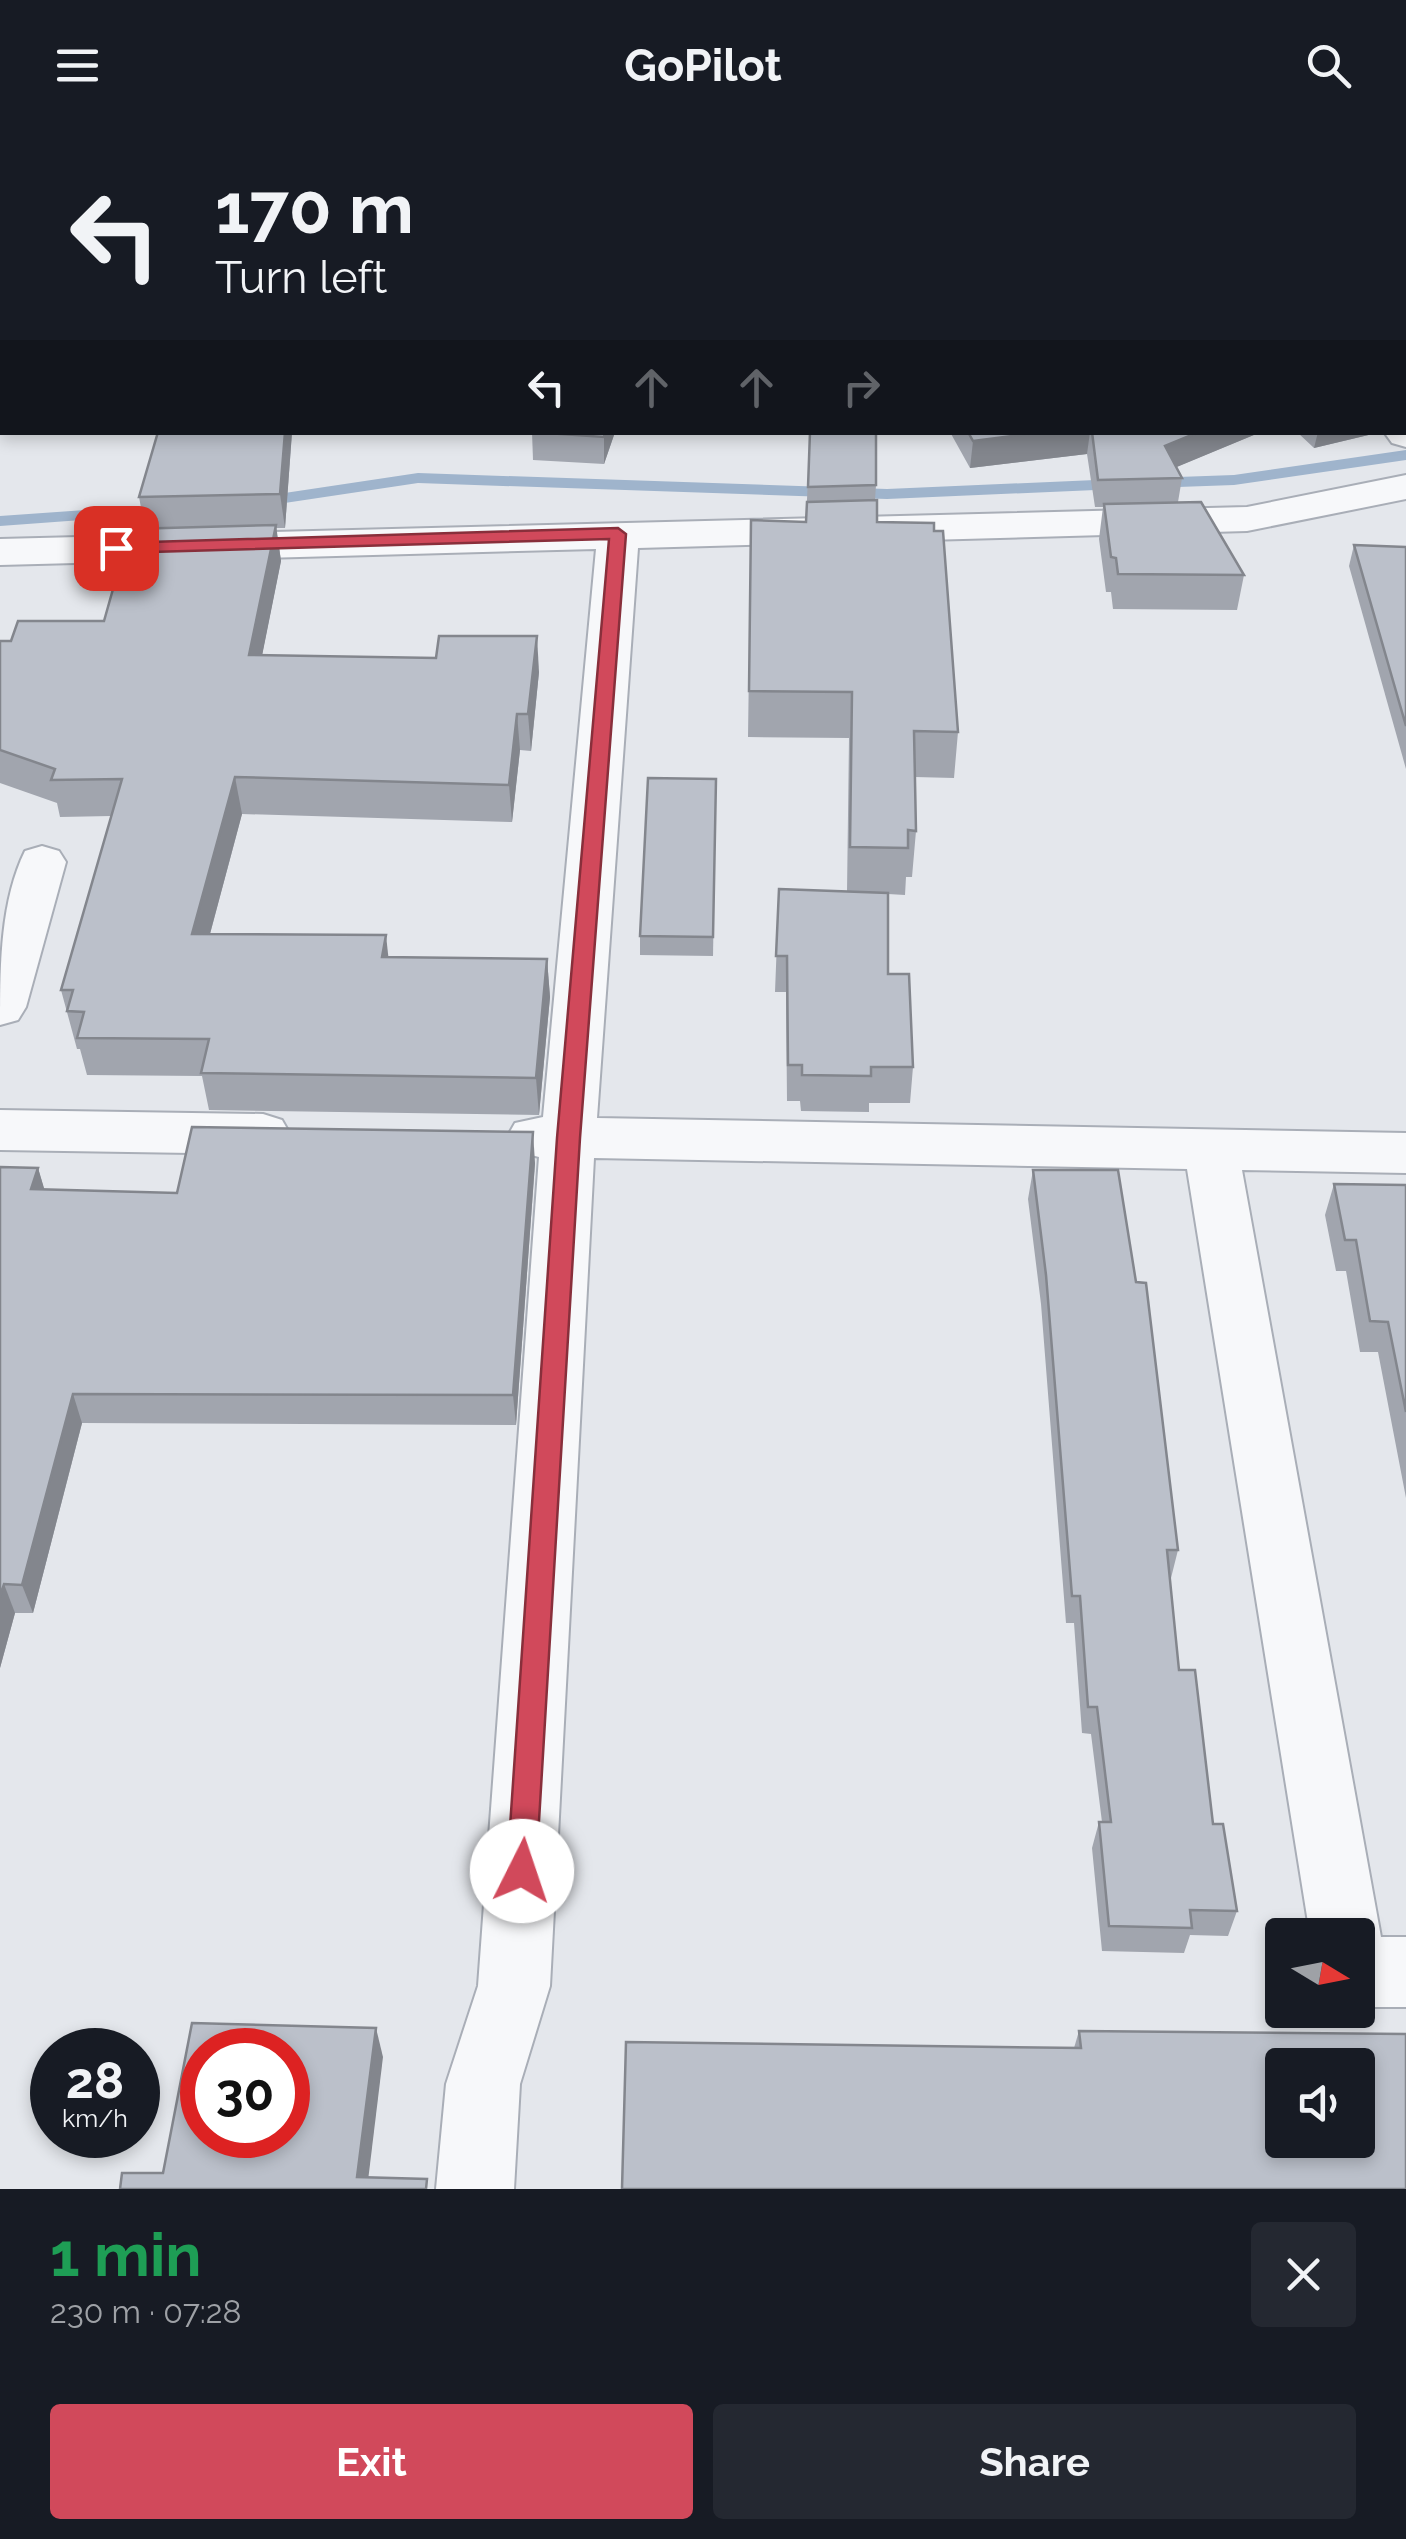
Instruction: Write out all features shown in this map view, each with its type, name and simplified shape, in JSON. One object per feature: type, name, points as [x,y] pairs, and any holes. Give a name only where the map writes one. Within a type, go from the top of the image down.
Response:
[{"type":"street","points":[[0,552],[1247,519],[1406,486]]},
{"type":"street","points":[[475,2189],[483,2084],[514,1986],[568,1138],[618,534]]},
{"type":"street","points":[[0,1007],[42,862]]},
{"type":"street","points":[[0,1130],[314,1134]]},
{"type":"street","points":[[490,1137],[1406,1153]]},
{"type":"street","points":[[1211,1150],[1343,1918]]},
{"type":"street","points":[[1375,1972],[1406,1972]]},
{"type":"building","points":[[157,435],[285,435],[280,494],[139,497]]},
{"type":"building","points":[[810,435],[876,435],[876,485],[808,487]]},
{"type":"building","points":[[970,435],[1020,435],[973,441]]},
{"type":"building","points":[[1092,435],[1192,435],[1165,446],[1182,478],[1098,480]]},
{"type":"building","points":[[877,500],[877,522],[934,523],[934,531],[943,531],[958,732],[914,731],[916,831],[908,830],[908,848],[850,847],[852,692],[749,691],[751,520],[806,522],[807,502]]},
{"type":"building","points":[[1201,502],[1244,575],[1118,574],[1116,558],[1111,557],[1104,504]]},
{"type":"building","points":[[276,525],[249,655],[436,658],[439,636],[537,636],[528,714],[517,714],[509,785],[235,777],[192,934],[386,935],[382,957],[547,959],[536,1078],[201,1073],[209,1039],[77,1038],[84,1012],[67,1011],[73,990],[61,990],[122,779],[51,780],[55,769],[0,750],[0,641],[11,641],[18,621],[104,621],[130,529]]},
{"type":"building","points":[[1354,545],[1406,547],[1406,726]]},
{"type":"building","points":[[648,778],[716,779],[713,937],[640,936]]},
{"type":"building","points":[[779,889],[888,893],[888,974],[909,974],[913,1067],[871,1067],[871,1076],[802,1075],[802,1065],[788,1065],[787,956],[776,956]]},
{"type":"building","points":[[192,1127],[533,1132],[513,1395],[73,1394],[22,1585],[4,1584],[0,1597],[0,1167],[38,1168],[31,1189],[177,1193]]},
{"type":"building","points":[[1033,1170],[1118,1170],[1136,1282],[1146,1283],[1178,1550],[1167,1550],[1179,1670],[1195,1670],[1213,1824],[1223,1824],[1237,1911],[1190,1910],[1192,1928],[1109,1926],[1099,1822],[1111,1822],[1097,1707],[1088,1707],[1080,1596],[1072,1596],[1046,1275]]},
{"type":"building","points":[[1334,1184],[1406,1185],[1406,1412],[1388,1322],[1370,1321],[1356,1240],[1345,1240]]},
{"type":"building","points":[[192,2023],[376,2028],[357,2177],[427,2179],[426,2189],[120,2189],[122,2173],[163,2173],[180,2085],[180,2158],[310,2158],[310,2028],[191,2028]]},
{"type":"building","points":[[1079,2031],[1406,2034],[1406,2189],[622,2189],[626,2042],[1081,2048]]},
{"type":"waterway","points":[[1150,483],[1234,480],[1406,455]]},
{"type":"waterway","points":[[258,502],[418,478],[887,494],[1118,484]]},
{"type":"waterway","points":[[0,521],[171,509]]},
{"type":"route","points":[[116,548],[618,534],[568,1138],[522,1871]]}]
